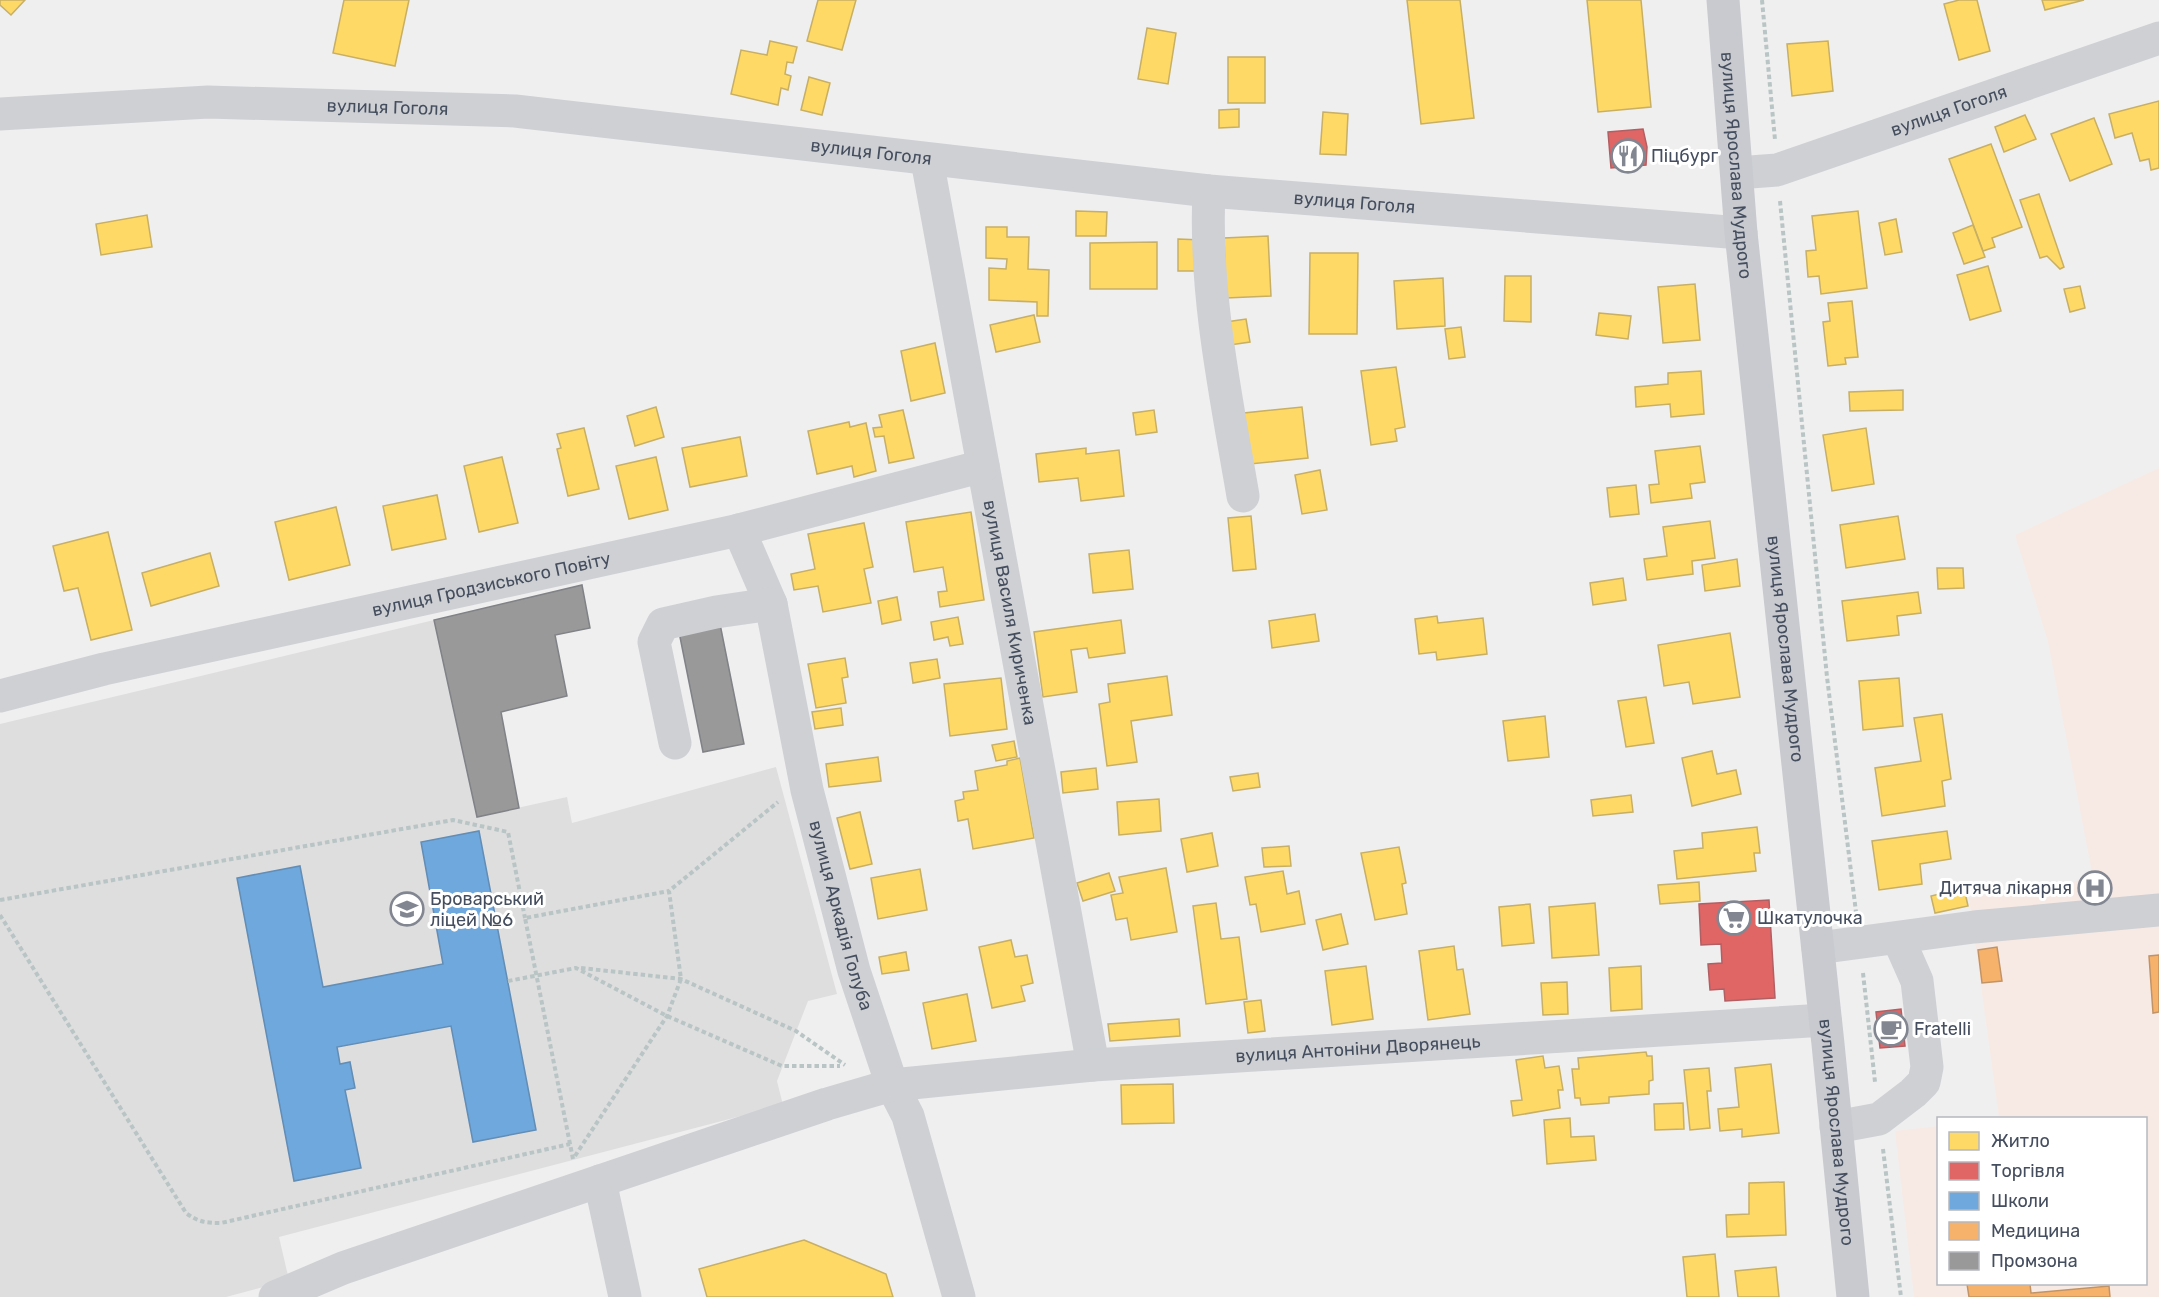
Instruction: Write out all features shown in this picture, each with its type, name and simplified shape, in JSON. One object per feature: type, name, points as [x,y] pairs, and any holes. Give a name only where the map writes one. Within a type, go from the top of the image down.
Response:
[{"type":"main road","name":"вулиця Ярослава Мудрого","points":[[1723,0],[1741,233],[1853,1297]]},
{"type":"street","name":"вулиця Гоголя","points":[[1737,173],[1778,170],[2159,38]]},
{"type":"street","name":"вулиця Гоголя","points":[[0,114],[208,102],[515,111],[1209,191],[1741,233]]},
{"type":"street","name":"вулиця Василя Кириченка","points":[[927,160],[1093,1065]]},
{"type":"street","points":[[1209,191],[1208,217],[1216,335],[1243,496]]},
{"type":"street","name":"вулиця Гродзиського Повіту","points":[[0,696],[104,669],[739,530],[983,466]]},
{"type":"street","name":"вулиця Аркадія Голуба","points":[[739,530],[771,604],[807,790],[854,971],[892,1085],[908,1116],[959,1297]]},
{"type":"street","points":[[675,743],[654,642],[663,624],[716,612],[771,604]]},
{"type":"street","points":[[1818,948],[1974,927],[2159,910]]},
{"type":"street","points":[[1836,1127],[1879,1119],[1924,1082],[1927,1067],[1917,981],[1898,938]]},
{"type":"street","name":"вулиця Антоніни Дворянець","points":[[275,1297],[343,1268],[584,1176],[892,1085],[1093,1065],[1825,1020]]},
{"type":"street","points":[[584,1176],[625,1297]]},
{"type":"path","points":[[1762,0],[1827,677],[1900,1297]]},
{"type":"path","points":[[525,918],[669,891],[784,797],[807,790]]},
{"type":"path","points":[[0,900],[453,820],[508,832],[570,1144],[584,1176]]},
{"type":"path","points":[[584,1176],[667,1016],[681,979],[669,891]]},
{"type":"path","points":[[0,915],[186,1213],[195,1220],[221,1223],[570,1144]]},
{"type":"path","points":[[508,981],[576,968],[681,979],[796,1031],[846,1066],[783,1066],[667,1016],[576,968]]},
{"type":"shaded area","name":"Дитяча лікарня","points":[[2159,468],[2159,1297],[1914,1297],[1895,1131],[1937,1126],[1937,1285],[2147,1285],[2147,1117],[1999,1117],[1969,898],[2093,878],[2048,642],[2015,535]]},
{"type":"shaded area","name":"Броварський ліцей №6","points":[[434,620],[477,817],[567,797],[572,823],[776,767],[837,994],[808,1001],[777,1081],[783,1105],[279,1237],[289,1280],[226,1297],[0,1297],[0,724]]},
{"type":"building: Житло","points":[[0,0],[25,0],[11,15],[0,5]]},
{"type":"building: Житло","points":[[344,0],[409,0],[395,66],[333,53]]},
{"type":"building: Житло","points":[[818,0],[856,0],[842,50],[807,41]]},
{"type":"building: Житло","points":[[1407,0],[1460,0],[1474,118],[1421,124]]},
{"type":"building: Житло","points":[[1587,0],[1641,0],[1651,107],[1598,112]]},
{"type":"building: Житло","points":[[1959,0],[1977,0],[1990,51],[1959,60],[1944,4]]},
{"type":"building: Житло","points":[[2042,0],[2084,0],[2045,10]]},
{"type":"building: Житло","points":[[1147,28],[1176,33],[1168,84],[1138,79]]},
{"type":"building: Житло","points":[[770,41],[797,47],[793,63],[787,62],[785,74],[791,76],[788,90],[781,88],[778,105],[731,94],[741,50],[767,55]]},
{"type":"building: Житло","points":[[1828,41],[1833,91],[1792,96],[1787,44]]},
{"type":"building: Житло","points":[[1228,57],[1265,57],[1265,103],[1228,103]]},
{"type":"building: Житло","points":[[809,77],[830,83],[822,115],[801,110]]},
{"type":"building: Житло","points":[[2159,101],[2159,168],[2151,170],[2149,159],[2140,161],[2132,133],[2115,138],[2109,114]]},
{"type":"building: Житло","points":[[1239,109],[1239,127],[1219,128],[1219,110]]},
{"type":"building: Житло","points":[[1323,112],[1348,114],[1346,155],[1320,154]]},
{"type":"building: Житло","points":[[2025,115],[2036,139],[2004,152],[1995,127]]},
{"type":"building: Житло","points":[[2094,118],[2112,164],[2070,181],[2051,134]]},
{"type":"building: Житло","points":[[1991,144],[2022,227],[1992,238],[1995,247],[1983,251],[1949,159]]},
{"type":"building: Житло","points":[[2039,194],[2064,267],[2060,269],[2047,256],[2040,258],[2020,200]]},
{"type":"building: Житло","points":[[1076,211],[1107,212],[1106,236],[1076,236]]},
{"type":"building: Житло","points":[[1858,211],[1867,288],[1821,294],[1819,276],[1808,277],[1806,251],[1816,250],[1812,216]]},
{"type":"building: Житло","points":[[147,215],[152,247],[101,255],[96,224]]},
{"type":"building: Житло","points":[[1896,219],[1902,252],[1885,255],[1879,223]]},
{"type":"building: Житло","points":[[1973,225],[1985,257],[1964,264],[1953,233]]},
{"type":"building: Житло","points":[[986,227],[1007,227],[1007,237],[1029,237],[1028,269],[1049,270],[1048,316],[1037,316],[1037,302],[989,300],[989,268],[1006,269],[1007,259],[986,258]]},
{"type":"building: Житло","points":[[1268,236],[1271,296],[1226,298],[1224,238]]},
{"type":"building: Житло","points":[[1178,239],[1202,240],[1202,271],[1178,271]]},
{"type":"building: Житло","points":[[1157,242],[1157,289],[1090,289],[1090,243]]},
{"type":"building: Житло","points":[[1310,253],[1358,253],[1357,334],[1309,334]]},
{"type":"building: Житло","points":[[1988,266],[2001,311],[1970,320],[1957,275]]},
{"type":"building: Житло","points":[[1505,276],[1531,276],[1531,322],[1504,321]]},
{"type":"building: Житло","points":[[1443,278],[1445,326],[1397,329],[1394,281]]},
{"type":"building: Житло","points":[[1695,284],[1700,340],[1663,343],[1658,287]]},
{"type":"building: Житло","points":[[2080,286],[2085,308],[2070,312],[2064,289]]},
{"type":"building: Житло","points":[[1852,301],[1858,357],[1845,358],[1846,364],[1828,366],[1823,322],[1830,321],[1828,303]]},
{"type":"building: Житло","points":[[1599,313],[1631,316],[1628,339],[1596,335]]},
{"type":"building: Житло","points":[[1034,315],[1040,342],[996,352],[990,325]]},
{"type":"building: Житло","points":[[1246,319],[1250,342],[1230,345],[1226,322]]},
{"type":"building: Житло","points":[[1461,327],[1465,357],[1449,359],[1445,329]]},
{"type":"building: Житло","points":[[935,343],[945,393],[911,401],[901,351]]},
{"type":"building: Житло","points":[[1396,367],[1405,427],[1395,429],[1397,441],[1371,445],[1361,371]]},
{"type":"building: Житло","points":[[1701,371],[1704,414],[1671,417],[1670,404],[1636,407],[1635,387],[1668,384],[1668,373]]},
{"type":"building: Житло","points":[[1903,390],[1903,410],[1850,411],[1849,392]]},
{"type":"building: Житло","points":[[656,407],[664,437],[635,446],[627,416]]},
{"type":"building: Житло","points":[[1302,407],[1308,458],[1250,464],[1244,413]]},
{"type":"building: Житло","points":[[903,410],[914,458],[889,463],[884,436],[875,437],[873,428],[882,427],[879,415]]},
{"type":"building: Житло","points":[[1154,410],[1157,432],[1136,435],[1133,413]]},
{"type":"building: Житло","points":[[849,422],[850,427],[866,423],[876,471],[854,477],[852,466],[817,474],[808,431]]},
{"type":"building: Житло","points":[[584,428],[599,489],[568,496],[557,449],[561,448],[557,434]]},
{"type":"building: Житло","points":[[1866,428],[1874,484],[1832,491],[1823,435]]},
{"type":"building: Житло","points":[[740,437],[747,476],[690,487],[682,448]]},
{"type":"building: Житло","points":[[1700,446],[1705,482],[1690,484],[1692,498],[1651,503],[1649,485],[1659,484],[1655,451]]},
{"type":"building: Житло","points":[[1086,448],[1086,454],[1119,450],[1124,496],[1081,501],[1078,478],[1039,482],[1036,454]]},
{"type":"building: Житло","points":[[502,457],[518,523],[479,532],[464,466]]},
{"type":"building: Житло","points":[[656,457],[668,510],[629,519],[616,466]]},
{"type":"building: Житло","points":[[1320,470],[1327,510],[1302,514],[1295,475]]},
{"type":"building: Житло","points":[[1636,485],[1639,514],[1610,517],[1607,488]]},
{"type":"building: Житло","points":[[437,495],[446,539],[392,550],[383,506]]},
{"type":"building: Житло","points":[[336,507],[350,565],[289,580],[275,522]]},
{"type":"building: Житло","points":[[971,512],[984,600],[940,607],[938,592],[947,591],[943,567],[914,572],[906,522]]},
{"type":"building: Житло","points":[[1251,516],[1256,569],[1233,571],[1228,518]]},
{"type":"building: Житло","points":[[1898,516],[1905,559],[1846,568],[1840,525]]},
{"type":"building: Житло","points":[[1710,521],[1715,558],[1692,561],[1693,574],[1647,580],[1644,559],[1667,556],[1663,527]]},
{"type":"building: Житло","points":[[864,523],[873,567],[864,569],[871,603],[823,612],[818,586],[794,590],[791,574],[815,569],[808,534]]},
{"type":"building: Житло","points":[[108,532],[132,630],[91,640],[78,588],[64,591],[53,546]]},
{"type":"building: Житло","points":[[1129,550],[1133,589],[1093,593],[1089,554]]},
{"type":"building: Житло","points":[[210,553],[219,586],[151,606],[142,573]]},
{"type":"building: Житло","points":[[1737,559],[1740,586],[1705,591],[1702,565]]},
{"type":"building: Житло","points":[[1937,568],[1963,568],[1964,588],[1938,589]]},
{"type":"building: Житло","points":[[1623,578],[1626,600],[1593,605],[1590,583]]},
{"type":"building: Житло","points":[[1918,592],[1921,613],[1897,616],[1899,635],[1847,641],[1842,601]]},
{"type":"building: Житло","points":[[897,597],[901,620],[882,624],[878,601]]},
{"type":"building: Житло","points":[[1315,614],[1319,641],[1272,648],[1269,621]]},
{"type":"building: Житло","points":[[1437,616],[1438,623],[1483,618],[1487,654],[1437,660],[1436,652],[1419,654],[1415,619]]},
{"type":"building: Житло","points":[[958,617],[963,644],[950,646],[948,637],[934,640],[931,622]]},
{"type":"building: Житло","points":[[1121,620],[1125,653],[1089,658],[1087,648],[1071,650],[1077,692],[1043,697],[1034,632]]},
{"type":"building: Житло","points":[[1730,633],[1740,697],[1693,704],[1689,682],[1664,686],[1658,645]]},
{"type":"building: Житло","points":[[845,658],[848,677],[842,678],[846,703],[816,708],[808,664]]},
{"type":"building: Житло","points":[[937,659],[940,678],[913,683],[910,663]]},
{"type":"building: Житло","points":[[1167,676],[1172,715],[1131,721],[1137,762],[1107,766],[1099,704],[1110,702],[1108,684]]},
{"type":"building: Житло","points":[[1001,678],[1007,729],[950,736],[944,684]]},
{"type":"building: Житло","points":[[1899,678],[1903,726],[1863,730],[1859,681]]},
{"type":"building: Житло","points":[[1646,697],[1654,743],[1626,747],[1618,701]]},
{"type":"building: Житло","points":[[841,708],[843,725],[815,729],[812,712]]},
{"type":"building: Житло","points":[[1942,714],[1951,779],[1942,781],[1945,806],[1882,816],[1875,768],[1921,761],[1914,718]]},
{"type":"building: Житло","points":[[1545,716],[1549,757],[1508,761],[1503,721]]},
{"type":"building: Житло","points":[[1014,741],[1017,757],[996,761],[992,745]]},
{"type":"building: Житло","points":[[1712,751],[1717,774],[1736,770],[1741,794],[1692,806],[1682,758]]},
{"type":"building: Житло","points":[[878,757],[881,781],[829,787],[826,764]]},
{"type":"building: Житло","points":[[1020,758],[1034,838],[973,849],[968,819],[958,821],[955,801],[964,799],[963,792],[978,790],[975,771],[1007,765],[1007,761]]},
{"type":"building: Житло","points":[[1096,768],[1098,789],[1063,793],[1061,772]]},
{"type":"building: Житло","points":[[1258,773],[1260,787],[1233,791],[1230,777]]},
{"type":"building: Житло","points":[[1631,795],[1633,812],[1593,816],[1591,800]]},
{"type":"building: Житло","points":[[1159,799],[1161,831],[1119,835],[1117,802]]},
{"type":"building: Житло","points":[[860,812],[872,864],[850,869],[837,818]]},
{"type":"building: Житло","points":[[1757,827],[1760,853],[1754,853],[1756,871],[1677,879],[1674,851],[1703,848],[1702,833]]},
{"type":"building: Житло","points":[[1947,831],[1951,859],[1920,864],[1922,884],[1879,890],[1872,841]]},
{"type":"building: Житло","points":[[1212,833],[1218,866],[1187,872],[1181,839]]},
{"type":"building: Житло","points":[[1289,846],[1291,866],[1264,867],[1262,848]]},
{"type":"building: Житло","points":[[1399,847],[1406,883],[1402,884],[1407,914],[1375,920],[1361,853]]},
{"type":"building: Житло","points":[[1166,868],[1177,932],[1131,940],[1127,918],[1116,920],[1111,895],[1123,893],[1119,877]]},
{"type":"building: Житло","points":[[920,869],[927,910],[878,919],[871,878]]},
{"type":"building: Житло","points":[[1283,871],[1287,894],[1299,891],[1305,924],[1261,932],[1256,904],[1250,905],[1245,877]]},
{"type":"building: Житло","points":[[1109,873],[1115,891],[1083,901],[1077,883]]},
{"type":"building: Житло","points":[[1699,882],[1700,901],[1660,904],[1658,885]]},
{"type":"building: Житло","points":[[1964,888],[1968,906],[1935,913],[1931,896]]},
{"type":"building: Житло","points":[[1216,903],[1221,939],[1239,937],[1247,999],[1206,1004],[1193,906]]},
{"type":"building: Житло","points":[[1595,903],[1599,955],[1552,958],[1549,907]]},
{"type":"building: Житло","points":[[1530,904],[1534,943],[1502,946],[1499,907]]},
{"type":"building: Житло","points":[[1341,914],[1348,944],[1323,950],[1316,920]]},
{"type":"building: Житло","points":[[1011,940],[1015,957],[1027,955],[1033,983],[1021,986],[1025,1001],[992,1008],[979,947]]},
{"type":"building: Житло","points":[[1454,946],[1457,970],[1463,969],[1470,1014],[1428,1020],[1419,951]]},
{"type":"building: Житло","points":[[906,952],[909,970],[882,974],[879,957]]},
{"type":"building: Житло","points":[[1366,966],[1373,1019],[1332,1025],[1325,971]]},
{"type":"building: Житло","points":[[1641,966],[1642,1009],[1611,1011],[1609,968]]},
{"type":"building: Житло","points":[[1567,982],[1568,1014],[1543,1015],[1541,983]]},
{"type":"building: Житло","points":[[967,994],[976,1041],[932,1049],[923,1003]]},
{"type":"building: Житло","points":[[1261,1000],[1265,1031],[1248,1033],[1244,1002]]},
{"type":"building: Житло","points":[[1179,1019],[1180,1036],[1110,1041],[1108,1024]]},
{"type":"building: Житло","points":[[1646,1052],[1647,1056],[1652,1056],[1653,1080],[1649,1081],[1649,1094],[1609,1097],[1609,1103],[1581,1105],[1580,1098],[1575,1098],[1572,1069],[1579,1069],[1578,1058]]},
{"type":"building: Житло","points":[[1543,1056],[1545,1068],[1559,1066],[1563,1090],[1558,1090],[1560,1108],[1513,1116],[1511,1101],[1522,1100],[1516,1060]]},
{"type":"building: Житло","points":[[1771,1064],[1779,1133],[1742,1137],[1742,1129],[1720,1131],[1718,1109],[1739,1107],[1735,1068]]},
{"type":"building: Житло","points":[[1709,1068],[1711,1091],[1707,1091],[1710,1128],[1690,1130],[1684,1070]]},
{"type":"building: Житло","points":[[1173,1084],[1174,1123],[1122,1124],[1121,1085]]},
{"type":"building: Житло","points":[[1683,1103],[1684,1129],[1655,1130],[1654,1104]]},
{"type":"building: Житло","points":[[1570,1118],[1571,1137],[1594,1136],[1596,1160],[1547,1164],[1544,1120]]},
{"type":"building: Житло","points":[[1784,1182],[1786,1235],[1727,1237],[1726,1215],[1749,1214],[1749,1183]]},
{"type":"building: Житло","points":[[804,1240],[886,1274],[893,1297],[707,1297],[699,1269]]},
{"type":"building: Житло","points":[[1715,1254],[1719,1297],[1687,1297],[1683,1257]]},
{"type":"building: Житло","points":[[1776,1267],[1779,1297],[1738,1297],[1735,1271]]},
{"type":"building: Торгівля","name":"Піцбург","points":[[1643,129],[1647,147],[1646,165],[1611,168],[1608,132]]},
{"type":"building: Торгівля","points":[[1769,900],[1775,998],[1725,1001],[1724,989],[1710,990],[1708,964],[1722,963],[1721,944],[1701,945],[1699,904]]},
{"type":"building: Торгівля","name":"Fratelli","points":[[1901,1009],[1905,1046],[1880,1048],[1876,1012]]},
{"type":"building: Школи","points":[[479,831],[536,1130],[473,1142],[451,1026],[337,1047],[340,1064],[350,1062],[355,1088],[345,1090],[361,1168],[294,1181],[237,878],[300,866],[323,987],[443,964],[421,842]]},
{"type":"building: Медицина","points":[[1997,947],[2002,981],[1982,983],[1978,950]]},
{"type":"building: Медицина","points":[[2159,955],[2159,1012],[2153,1013],[2149,956]]},
{"type":"building: Медицина","points":[[1967,1285],[2030,1285],[2031,1293],[2109,1286],[2110,1297],[1969,1297]]},
{"type":"building: Промзона","points":[[582,585],[590,628],[555,635],[567,696],[501,712],[519,808],[477,817],[434,620]]},
{"type":"building: Промзона","points":[[719,619],[744,744],[703,752],[678,627]]},
{"type":"place","name":"Піцбург","points":[[1628,156]]},
{"type":"place","name":"Дитяча лікарня","points":[[2095,888]]},
{"type":"place","name":"Броварський ліцей №6","points":[[407,909]]},
{"type":"place","name":"Шкатулочка","points":[[1734,918]]},
{"type":"place","name":"Fratelli","points":[[1891,1029]]}]
